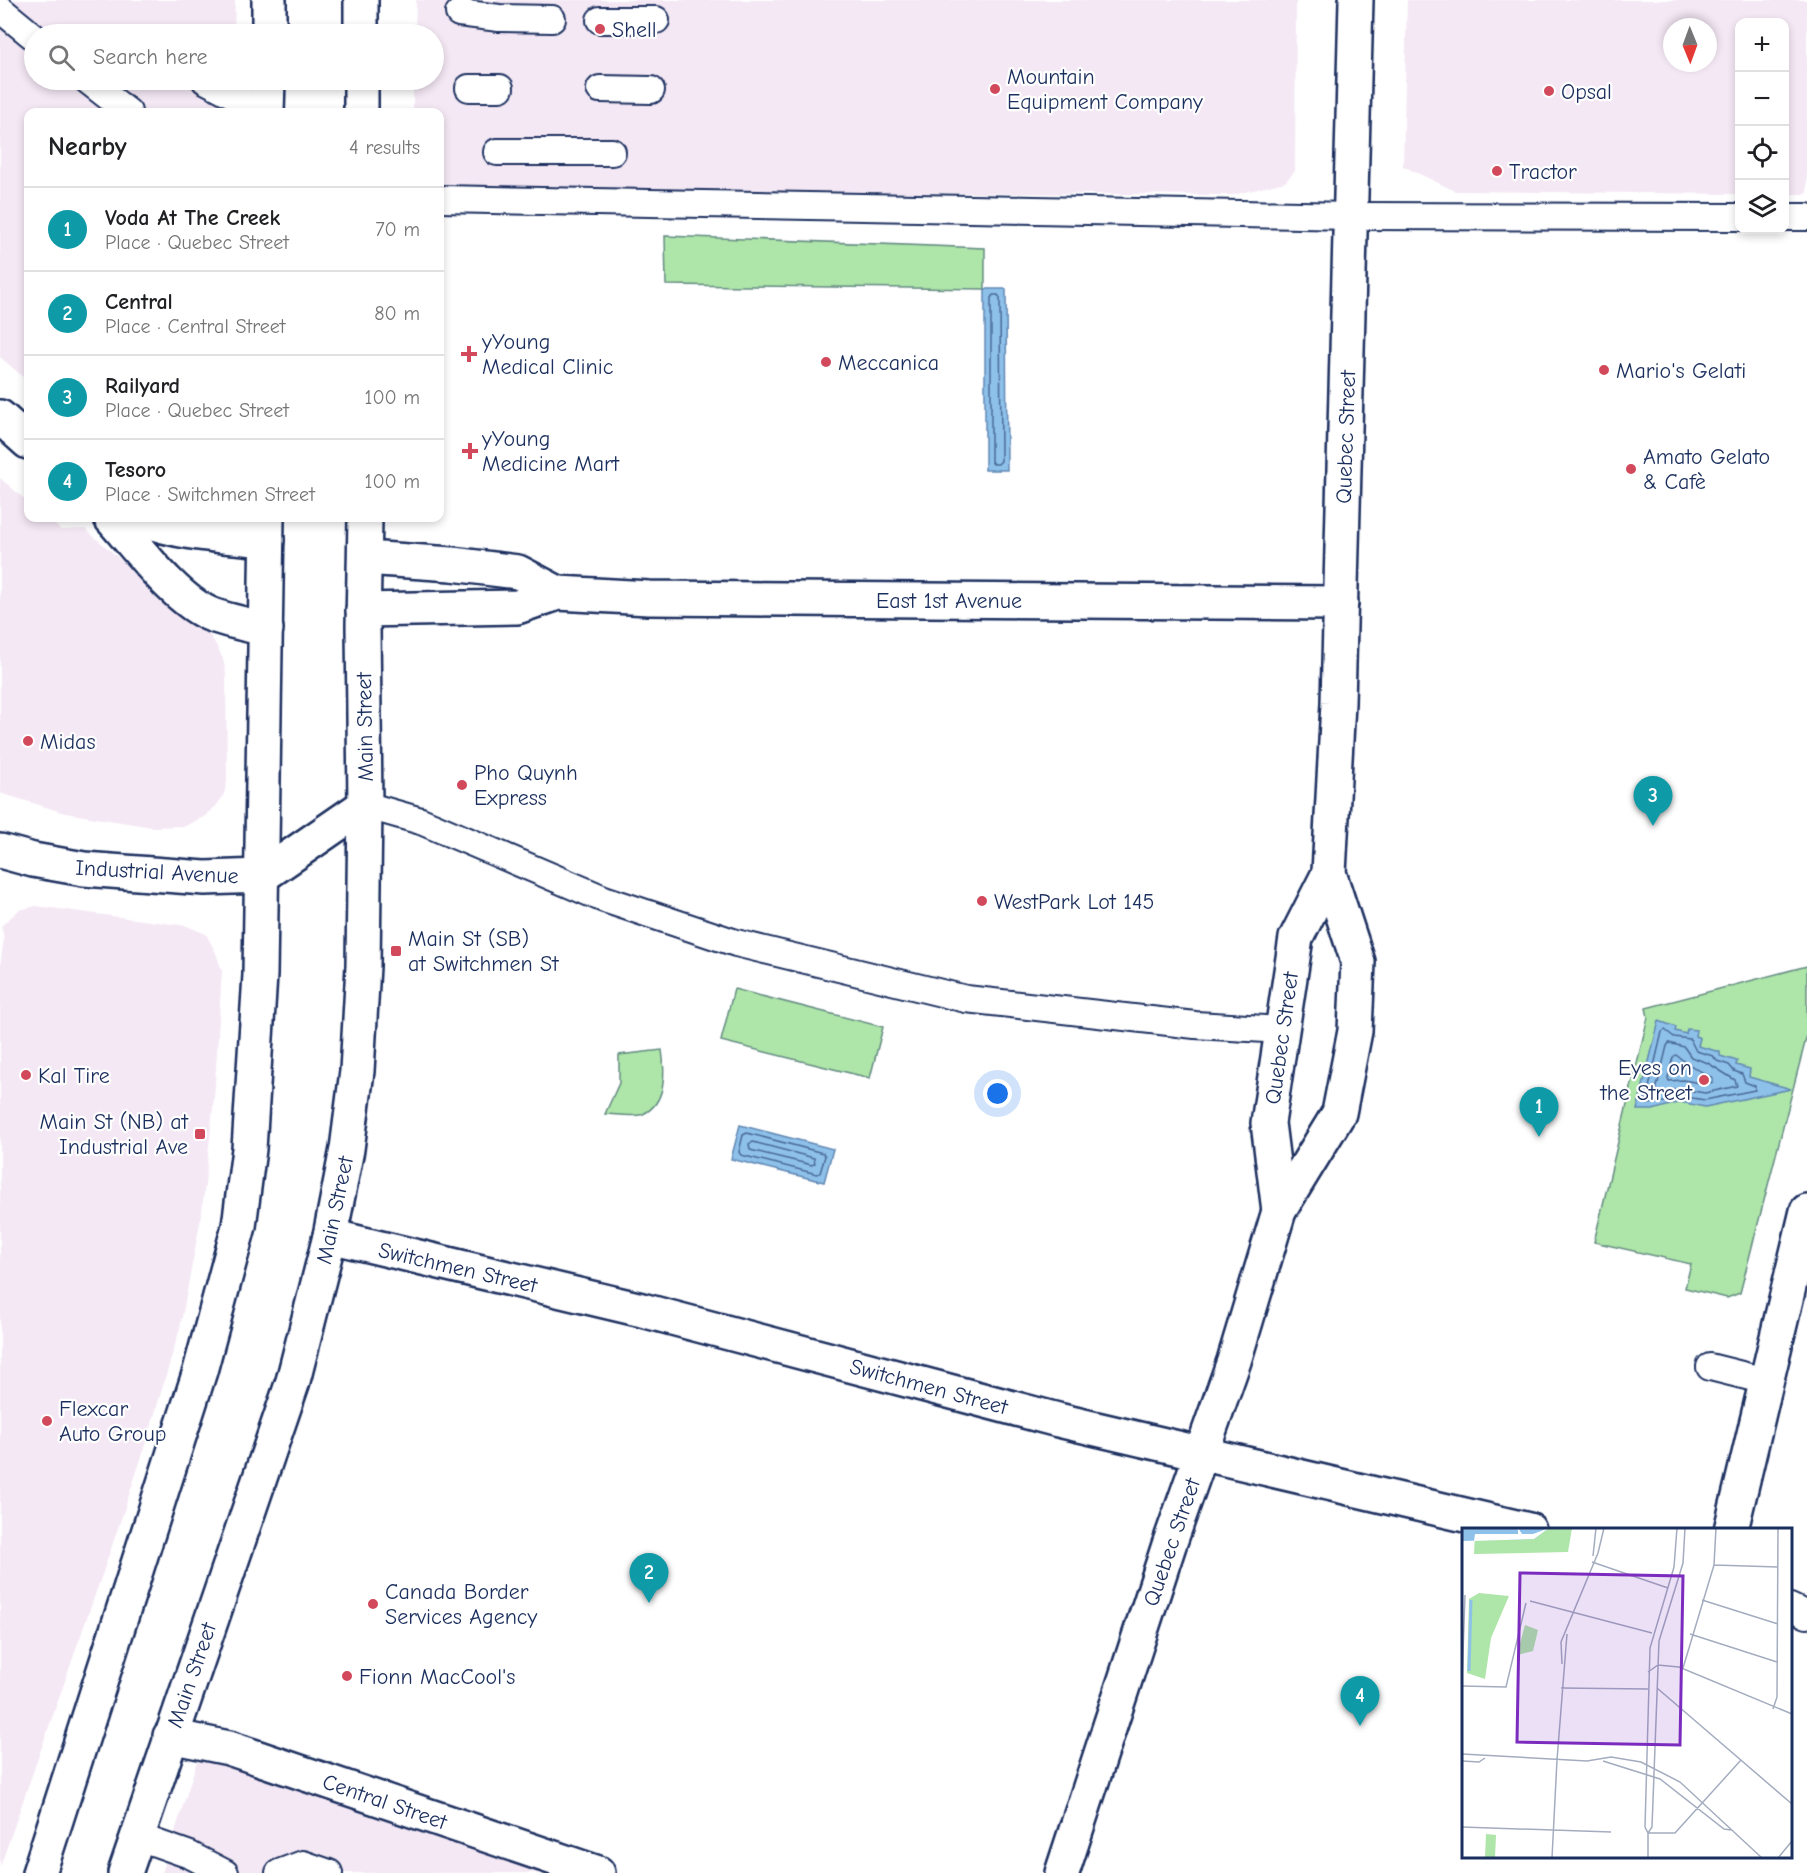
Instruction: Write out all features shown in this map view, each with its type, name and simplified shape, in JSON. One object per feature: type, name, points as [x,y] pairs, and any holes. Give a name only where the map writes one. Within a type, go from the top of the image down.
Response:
[{"type":"main road","points":[[269,0],[269,24]]},
{"type":"main road","points":[[361,0],[361,24]]},
{"type":"main road","name":"Quebec Street","points":[[1062,1873],[1234,1361],[1279,1211],[1340,1113],[1354,1031],[1358,962],[1329,873],[1338,703],[1356,0]]},
{"type":"main road","points":[[267,108],[268,90]]},
{"type":"main road","points":[[361,90],[361,108]]},
{"type":"main road","points":[[0,417],[24,438]]},
{"type":"main road","points":[[114,522],[185,598],[210,614],[266,629]]},
{"type":"main road","points":[[39,1873],[200,1371],[239,1226],[249,1149],[260,975],[267,529],[211,534],[150,522]]},
{"type":"main road","name":"Main Street","points":[[125,1873],[293,1381],[330,1236],[347,1149],[357,1071],[363,966],[365,522]]},
{"type":"main road","name":"East 1st Avenue","points":[[364,558],[452,564],[519,572],[558,593]]},
{"type":"main road","name":"East 1st Avenue","points":[[363,610],[517,607],[558,593],[649,598],[1341,603]]},
{"type":"main road","name":"Industrial Avenue","points":[[0,850],[33,860],[84,869],[205,878],[262,876],[365,805]]},
{"type":"main road","name":"Quebec Street","points":[[1279,1211],[1268,1123],[1296,938],[1329,873]]},
{"type":"main road","points":[[1731,1528],[1807,1211]]},
{"type":"main road","name":"Switchmen Street","points":[[330,1236],[642,1310],[1058,1420],[1518,1528]]},
{"type":"main road","name":"Central Street","points":[[170,1736],[229,1748],[598,1873]]},
{"type":"lane","points":[[0,9],[24,29]]},
{"type":"lane","points":[[459,13],[499,18],[552,19]]},
{"type":"lane","points":[[600,20],[656,20]]},
{"type":"lane","points":[[469,88],[500,88]]},
{"type":"lane","points":[[600,89],[651,90]]},
{"type":"lane","points":[[100,90],[123,108]]},
{"type":"lane","points":[[224,90],[259,108]]},
{"type":"lane","points":[[497,152],[612,152]]},
{"type":"lane","points":[[444,199],[1351,216],[1735,216]]},
{"type":"lane","points":[[1789,217],[1807,217]]},
{"type":"lane","points":[[365,805],[421,821],[604,899],[747,946],[966,999],[1196,1025],[1282,1030]]},
{"type":"lane","points":[[1710,1367],[1766,1381]]},
{"type":"lane","points":[[1792,1608],[1807,1615]]},
{"type":"lane","points":[[136,1836],[190,1855],[225,1873]]},
{"type":"lane","points":[[279,1873],[303,1864],[329,1873]]},
{"type":"shaded area","points":[[0,0],[235,0],[234,24],[24,24],[24,90],[234,90],[233,108],[24,108],[24,378],[0,357]]},
{"type":"shaded area","points":[[416,0],[1296,0],[1295,171],[1285,182],[1233,195],[444,189],[444,108],[413,108],[413,90],[444,90],[444,24],[415,24]]},
{"type":"shaded area","points":[[1407,0],[1807,0],[1807,194],[1789,194],[1789,18],[1735,18],[1735,194],[1455,191],[1403,166]]},
{"type":"shaded area","points":[[0,478],[24,499],[24,522],[51,522],[61,530],[85,529],[210,636],[223,659],[226,673],[227,781],[224,794],[217,805],[204,817],[185,826],[152,827],[65,813],[0,793]]},
{"type":"shaded area","points":[[36,906],[187,926],[206,934],[222,971],[214,1099],[202,1212],[180,1328],[145,1447],[112,1546],[0,1867],[0,967],[4,938],[1,926],[19,910]]},
{"type":"shaded area","points":[[211,1754],[562,1873],[162,1873],[197,1761]]},
{"type":"green space","points":[[665,236],[985,248],[985,289],[666,285]]},
{"type":"green space","points":[[1807,966],[1807,1035],[1740,1293],[1727,1298],[1685,1288],[1691,1264],[1594,1242],[1648,1017],[1646,1008]]},
{"type":"green space","points":[[734,989],[883,1027],[870,1078],[721,1041]]},
{"type":"green space","points":[[662,1050],[663,1086],[657,1102],[651,1109],[634,1116],[605,1114],[619,1083],[619,1055]]},
{"type":"water","points":[[985,289],[1006,289],[1007,470],[985,470]]},
{"type":"water","points":[[1659,1021],[1676,1027],[1675,1031],[1686,1034],[1687,1029],[1696,1030],[1695,1036],[1700,1038],[1698,1046],[1720,1052],[1720,1056],[1737,1061],[1736,1065],[1750,1069],[1749,1077],[1791,1089],[1705,1107],[1680,1102],[1653,1110],[1637,1110]]},
{"type":"water","points":[[740,1125],[833,1149],[824,1182],[731,1159]]},
{"type":"place","name":"Shell","points":[[600,29]]},
{"type":"place","name":"Mountain Equipment Company","points":[[995,89]]},
{"type":"place","name":"Opsal","points":[[1549,91]]},
{"type":"place","name":"Tractor","points":[[1497,171]]},
{"type":"place","name":"yYoung Medical Clinic","points":[[469,354]]},
{"type":"place","name":"Meccanica","points":[[826,362]]},
{"type":"place","name":"Mario's Gelati","points":[[1604,370]]},
{"type":"place","name":"yYoung Medicine Mart","points":[[470,451]]},
{"type":"place","name":"Amato Gelato & Cafè","points":[[1631,469]]},
{"type":"place","name":"Midas","points":[[28,741]]},
{"type":"place","name":"Pho Quynh Express","points":[[462,785]]},
{"type":"place","name":"Railyard","points":[[1653,826]]},
{"type":"place","name":"WestPark Lot 145","points":[[982,901]]},
{"type":"place","name":"Main St (SB) at Switchmen St","points":[[396,951]]},
{"type":"place","name":"Kal Tire","points":[[26,1075]]},
{"type":"place","name":"Eyes on the Street","points":[[1704,1080]]},
{"type":"place","name":"Main St (NB) at Industrial Ave","points":[[200,1134]]},
{"type":"place","name":"Voda At The Creek","points":[[1539,1137]]},
{"type":"place","name":"Flexcar Auto Group","points":[[47,1421]]},
{"type":"place","name":"Central","points":[[649,1603]]},
{"type":"place","name":"Canada Border Services Agency","points":[[373,1604]]},
{"type":"place","name":"Fionn MacCool's","points":[[347,1676]]},
{"type":"place","name":"Tesoro","points":[[1360,1726]]}]
